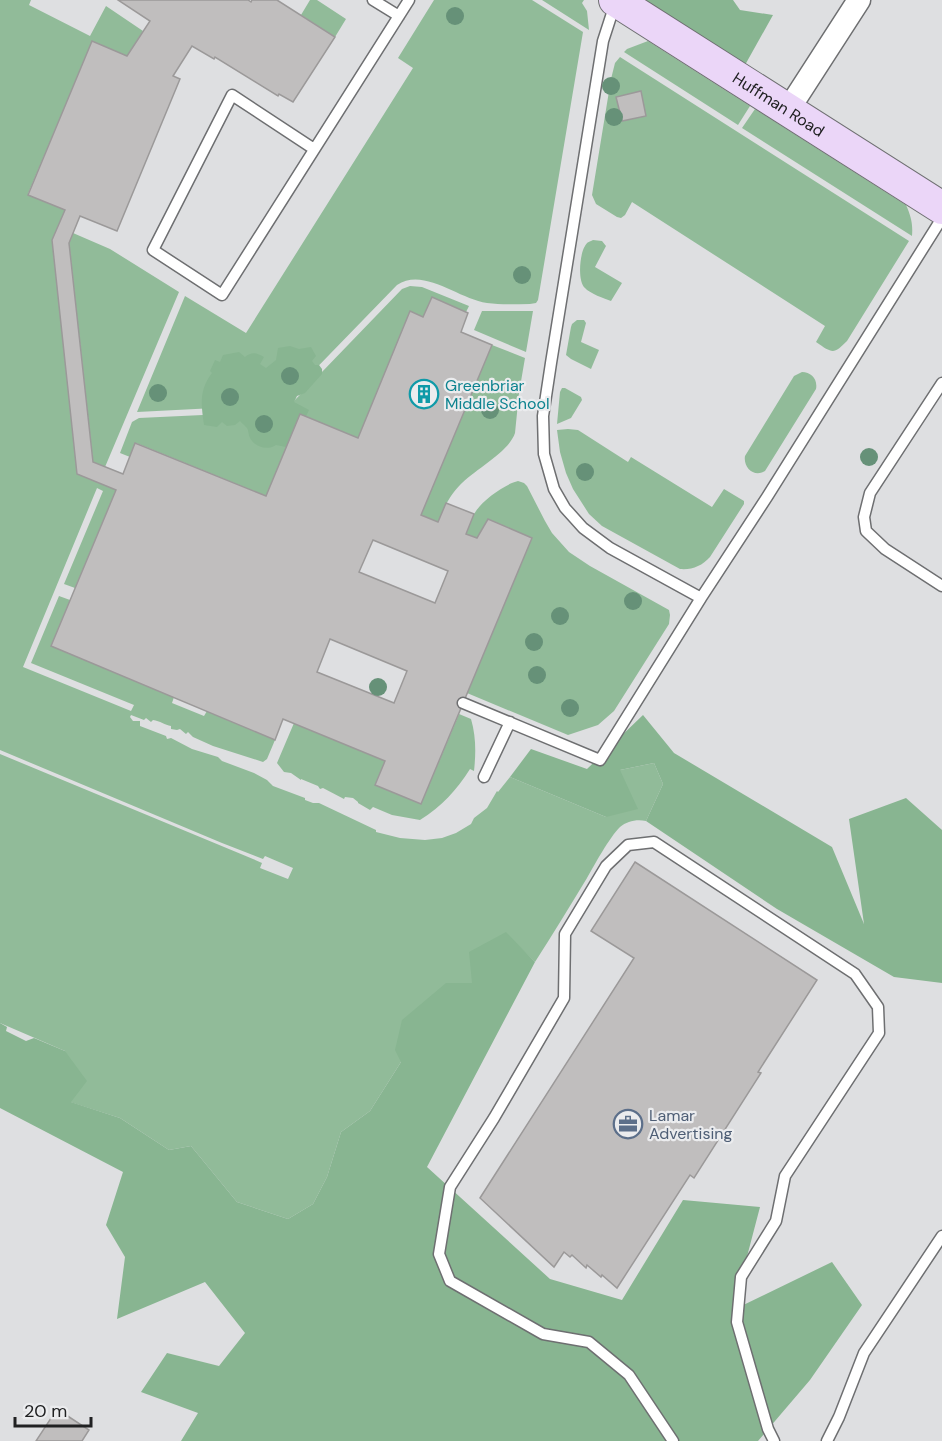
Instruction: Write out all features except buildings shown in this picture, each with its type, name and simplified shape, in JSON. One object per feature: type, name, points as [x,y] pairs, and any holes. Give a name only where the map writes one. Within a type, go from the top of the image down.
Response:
[{"type":"street","name":"Huffman Road","points":[[615,0],[942,208]]},
{"type":"street","points":[[788,110],[859,0]]},
{"type":"lane","points":[[373,0],[399,16]]},
{"type":"lane","points":[[315,149],[232,95],[153,250],[222,295],[315,149],[409,0]]},
{"type":"lane","points":[[615,0],[603,41],[551,363],[543,416],[544,454],[554,489],[565,508],[583,528],[610,548],[701,598]]},
{"type":"lane","points":[[463,704],[600,760],[942,218]]},
{"type":"lane","points":[[942,383],[870,493],[864,517],[866,531],[885,549],[942,586]]},
{"type":"lane","points":[[484,777],[510,722]]},
{"type":"lane","points":[[673,1441],[629,1375],[589,1342],[543,1334],[450,1281],[439,1254],[450,1187],[494,1118],[564,998],[565,934],[606,866],[628,845],[654,842],[855,974],[878,1007],[879,1033],[785,1176],[776,1221],[741,1277],[737,1322],[768,1430],[774,1441]]},
{"type":"lane","points":[[828,1441],[840,1417],[864,1353],[941,1238]]},
{"type":"green space","points":[[0,0],[31,0],[29,5],[90,36],[106,6],[143,31],[127,56],[92,42],[28,194],[65,210],[77,473],[116,490],[75,588],[64,584],[103,491],[97,488],[23,667],[131,711],[134,705],[31,663],[59,596],[70,600],[174,697],[172,703],[204,716],[207,711],[275,740],[267,759],[263,762],[213,746],[193,737],[188,732],[186,734],[180,729],[171,729],[171,726],[158,721],[151,722],[146,718],[144,720],[131,715],[133,721],[140,721],[140,726],[166,736],[167,739],[171,738],[192,749],[218,757],[222,761],[254,773],[273,786],[313,803],[319,803],[376,832],[400,838],[425,840],[456,833],[471,824],[474,818],[487,808],[497,791],[510,777],[606,817],[620,770],[654,763],[663,784],[646,821],[636,820],[626,823],[611,838],[535,962],[505,933],[472,983],[401,1062],[370,1111],[341,1132],[327,1177],[313,1204],[288,1219],[237,1202],[191,1146],[169,1150],[120,1118],[70,1102],[65,1051],[0,1023],[0,754],[253,859],[262,863],[260,868],[288,879],[293,868],[265,856],[263,859],[222,843],[0,750]]},
{"type":"green space","points":[[310,0],[317,0],[346,19],[335,37],[301,15]]},
{"type":"green space","points":[[434,0],[532,0],[583,32],[536,303],[487,303],[430,282],[407,280],[397,285],[296,389],[254,406],[137,412],[185,296],[246,333],[413,68],[398,58]]},
{"type":"green space","points":[[542,0],[584,0],[582,3],[587,11],[589,30]]},
{"type":"green space","points":[[638,0],[733,0],[740,10],[773,15],[740,74]]},
{"type":"green space","points":[[648,41],[750,106],[738,125],[624,52]]},
{"type":"green space","points":[[620,57],[909,241],[847,341],[839,348],[833,351],[816,342],[825,326],[632,202],[621,218],[596,204],[592,195],[611,79],[615,63]]},
{"type":"green space","points":[[755,109],[906,205],[911,220],[912,236],[742,128]]},
{"type":"green space","points":[[73,233],[110,249],[179,292],[105,467],[93,462],[69,243]]},
{"type":"green space","points":[[593,240],[602,241],[606,246],[595,267],[622,283],[611,301],[597,296],[582,284],[580,267],[583,250]]},
{"type":"green space","points":[[410,286],[422,287],[469,306],[466,312],[432,297],[423,317],[411,312],[358,438],[300,414],[266,496],[136,443],[130,457],[120,453],[132,422],[139,418],[268,412],[294,401],[402,289]]},
{"type":"green space","points":[[482,311],[533,311],[526,352],[474,330]]},
{"type":"green space","points":[[577,320],[584,320],[586,323],[581,342],[599,350],[591,369],[566,355],[571,327]]},
{"type":"green space","points":[[492,345],[525,358],[515,433],[506,447],[456,489],[438,522],[421,515]]},
{"type":"green space","points":[[290,346],[299,349],[311,347],[316,356],[312,361],[322,369],[322,374],[305,393],[297,396],[294,402],[309,410],[291,448],[276,445],[269,448],[258,446],[249,437],[247,428],[240,421],[235,425],[227,426],[222,422],[217,427],[204,425],[203,391],[212,373],[210,371],[215,360],[220,362],[223,355],[239,352],[245,357],[255,353],[264,357],[260,364],[266,368],[276,360],[278,348]]},
{"type":"green space","points":[[802,372],[813,377],[816,389],[765,471],[753,472],[746,464],[745,456],[794,376]]},
{"type":"green space","points":[[562,388],[581,397],[582,400],[571,418],[557,424],[560,392]]},
{"type":"green space","points":[[557,430],[578,430],[628,462],[631,457],[712,507],[724,489],[744,501],[744,504],[710,557],[696,567],[680,569],[602,526],[589,514],[573,489],[560,452]]},
{"type":"green space","points":[[518,481],[527,486],[552,533],[569,552],[669,610],[670,615],[669,624],[614,711],[598,725],[568,735],[467,693],[532,538],[488,519],[477,538],[466,534],[479,507],[501,489]]},
{"type":"green space","points":[[459,714],[471,719],[475,745],[474,771],[470,769],[448,798],[420,820],[392,815],[373,807],[370,810],[353,798],[345,797],[344,799],[301,780],[291,773],[284,772],[277,763],[294,723],[385,761],[375,785],[421,804]]},
{"type":"green space","points":[[643,715],[674,753],[832,847],[864,924],[849,819],[906,798],[942,830],[942,983],[894,977],[777,909],[646,821],[663,784],[654,763],[620,770],[638,809],[606,817],[510,777],[531,749],[587,769]]},
{"type":"green space","points":[[506,932],[535,962],[427,1167],[550,1279],[622,1300],[683,1200],[760,1207],[733,1310],[832,1262],[862,1305],[810,1380],[758,1441],[181,1441],[198,1413],[141,1392],[167,1353],[219,1366],[245,1333],[205,1282],[117,1319],[125,1257],[106,1225],[123,1172],[0,1108],[0,1023],[7,1027],[6,1031],[26,1041],[34,1038],[65,1051],[87,1081],[71,1102],[120,1118],[169,1150],[191,1146],[237,1202],[288,1219],[313,1204],[327,1177],[341,1132],[370,1111],[401,1062],[395,1050],[402,1020],[446,983],[472,983],[469,952]]},
{"type":"place","name":"Greenbriar Middle School","points":[[424,394]]},
{"type":"place","name":"Lamar Advertising","points":[[628,1124]]}]
